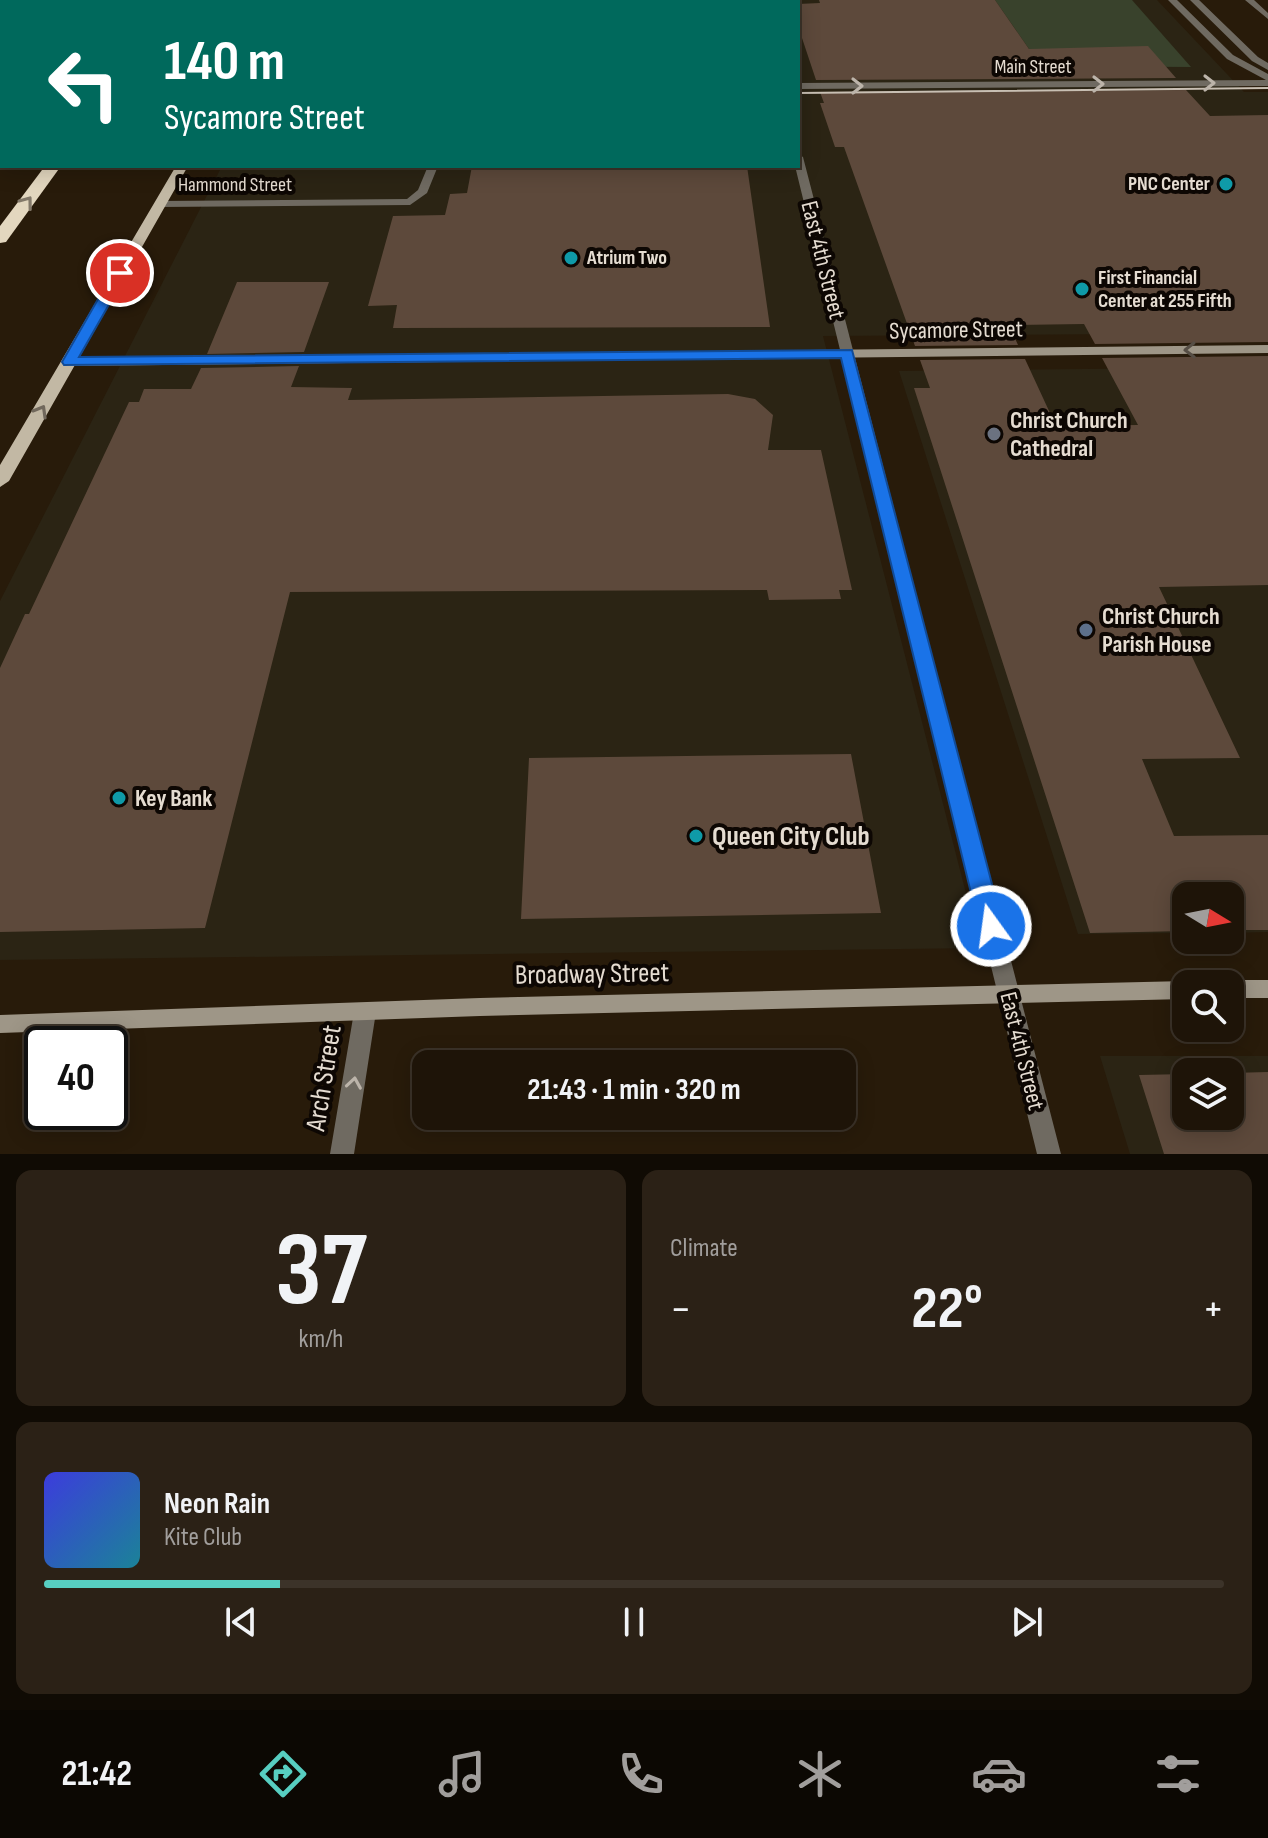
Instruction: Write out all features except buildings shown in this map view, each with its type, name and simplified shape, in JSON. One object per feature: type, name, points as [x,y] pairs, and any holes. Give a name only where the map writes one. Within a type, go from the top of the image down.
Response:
[{"type":"highway","points":[[0,238],[52,168]]},
{"type":"main road","points":[[0,479],[181,168]]},
{"type":"main road","name":"Sycamore Street","points":[[69,362],[1268,349]]},
{"type":"main road","points":[[1244,989],[1268,989]]},
{"type":"main road","name":"Broadway Street","points":[[0,1024],[1172,990]]},
{"type":"street","points":[[1172,0],[1230,57],[1268,81]]},
{"type":"street","points":[[1194,0],[1255,59],[1268,67]]},
{"type":"street","points":[[1249,0],[1268,17]]},
{"type":"street","name":"Main Street","points":[[800,86],[1268,81]]},
{"type":"street","name":"East 4th Street","points":[[800,165],[1049,1154]]},
{"type":"street","name":"Hammond Street","points":[[160,204],[410,202],[423,191],[432,168]]},
{"type":"street","name":"Arch Street","points":[[342,1154],[365,1012]]},
{"type":"shaded area","points":[[800,0],[1157,0],[1244,92],[1268,92],[1268,333],[823,336],[980,948],[0,960],[0,601],[221,168],[800,168]]},
{"type":"shaded area","points":[[1268,367],[1268,932],[1244,933],[1244,882],[1172,882],[1172,933],[1078,934],[899,371]]},
{"type":"shaded area","points":[[1100,1056],[1268,1056],[1268,1154],[1130,1154]]},
{"type":"green space","points":[[995,0],[1132,0],[1191,67],[1041,66]]},
{"type":"tram line","points":[[800,93],[1268,88]]},
{"type":"place","name":"PNC Center","points":[[1226,184]]},
{"type":"place","name":"Atrium Two","points":[[571,258]]},
{"type":"place","name":"First Financial Center at 255 Fifth","points":[[1082,289]]},
{"type":"place","name":"Christ Church Cathedral","points":[[994,434]]},
{"type":"place","name":"Christ Church Parish House","points":[[1086,630]]},
{"type":"place","name":"Key Bank","points":[[119,798]]},
{"type":"place","name":"Queen City Club","points":[[696,836]]},
{"type":"route","points":[[120,273],[69,362],[847,354],[991,926]]}]
